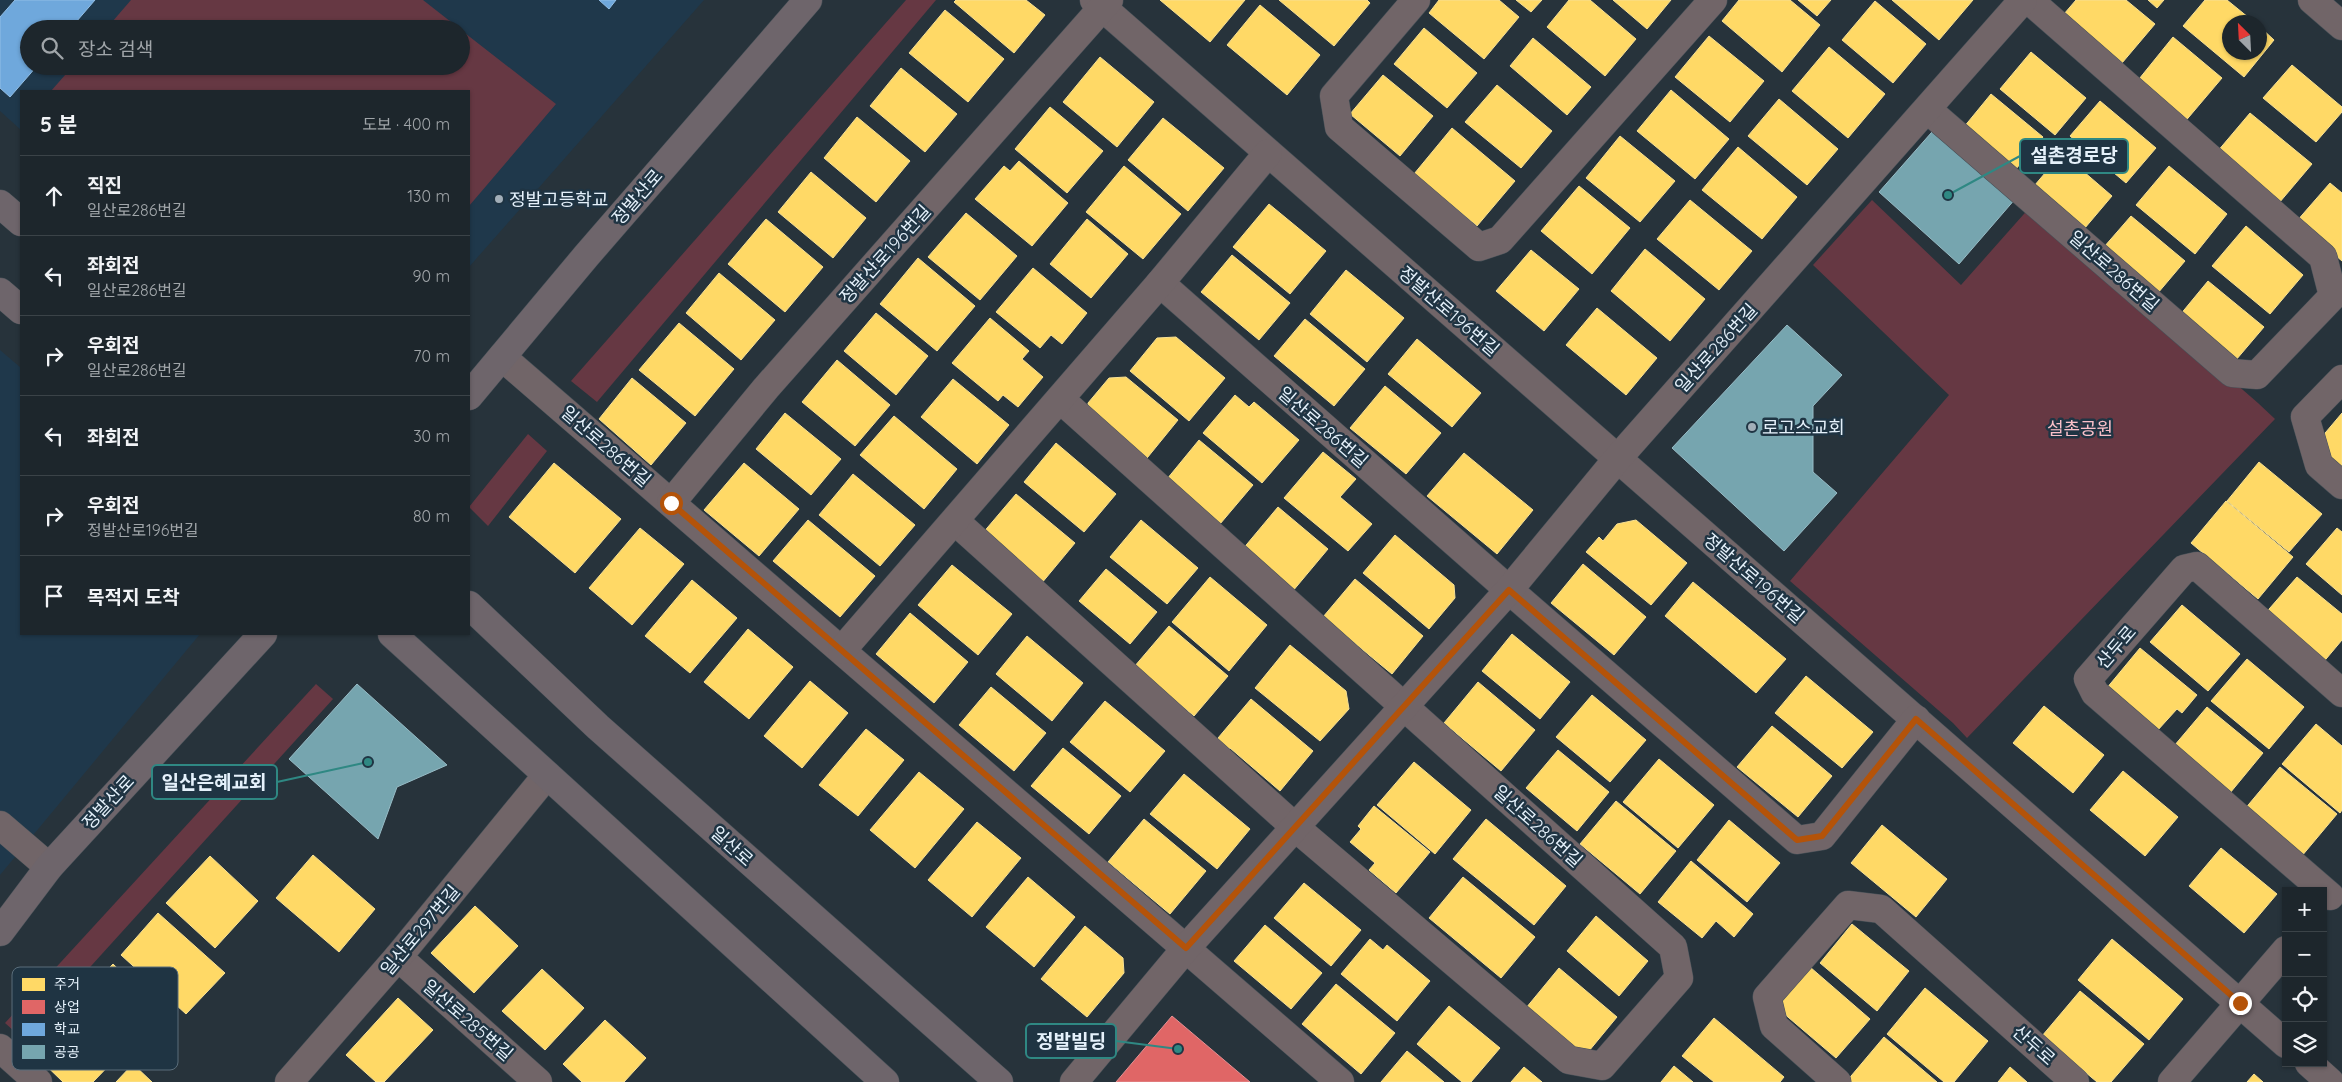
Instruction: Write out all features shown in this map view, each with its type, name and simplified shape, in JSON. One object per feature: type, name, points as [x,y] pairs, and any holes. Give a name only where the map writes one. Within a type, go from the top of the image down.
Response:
[{"type":"main road","name":"정발산로","points":[[470,395],[808,0]]},
{"type":"main road","points":[[0,204],[20,221]]},
{"type":"main road","points":[[0,292],[20,309]]},
{"type":"main road","name":"일산로","points":[[470,606],[598,727],[999,1082]]},
{"type":"main road","name":"정발산로","points":[[0,932],[48,867],[262,635]]},
{"type":"main road","points":[[393,635],[884,1082]]},
{"type":"street","points":[[1416,0],[1334,96],[1339,127],[1479,247],[1500,240],[1713,0]]},
{"type":"street","name":"일산로286번길","points":[[1074,1082],[1186,948],[1509,590],[1618,458],[1928,110],[2023,0]]},
{"type":"street","name":"일산로286번길","points":[[1928,110],[2232,373],[2257,375],[2333,296],[2322,257],[2028,0]]},
{"type":"street","points":[[2312,0],[2342,26]]},
{"type":"street","name":"정발산로196번길","points":[[671,503],[766,388],[1102,3],[1268,153],[2240,1003]]},
{"type":"street","points":[[842,650],[956,521],[1268,153]]},
{"type":"street","name":"일산로286번길","points":[[1160,282],[1509,590],[1797,840],[1822,836],[1916,719]]},
{"type":"street","name":"일산로286번길","points":[[502,357],[1340,1082]]},
{"type":"street","points":[[2342,379],[2306,417],[2319,465],[2342,485]]},
{"type":"street","name":"일산로286번길","points":[[1060,398],[1673,947],[1679,978],[1602,1066],[1570,1060],[1296,828]]},
{"type":"street","points":[[956,521],[1296,828]]},
{"type":"street","name":"산두로","points":[[2332,894],[2094,693],[2088,679],[2184,569],[2197,566],[2342,693]]},
{"type":"street","name":"일산로297번길","points":[[289,1082],[398,957],[547,775]]},
{"type":"street","points":[[0,825],[48,867]]},
{"type":"street","name":"산두로","points":[[1838,1082],[1774,1026],[1768,997],[1848,905],[1881,908],[2075,1082]]},
{"type":"street","points":[[2172,1082],[2282,955]]},
{"type":"street","name":"일산로285번길","points":[[398,957],[538,1082]]},
{"type":"street","points":[[2240,1003],[2282,1040]]},
{"type":"street","points":[[0,1048],[12,1059]]},
{"type":"street","points":[[2313,1067],[2330,1082]]},
{"type":"street","points":[[25,1070],[38,1082]]},
{"type":"shaded area","name":"정발고등학교","points":[[0,0],[704,0],[470,266],[470,90],[20,90],[20,129],[0,111]]},
{"type":"shaded area","points":[[0,350],[20,367],[20,635],[199,635],[0,875]]},
{"type":"green space","points":[[131,0],[423,0],[449,20],[114,20]]},
{"type":"green space","points":[[906,0],[936,0],[597,402],[571,381]]},
{"type":"green space","points":[[470,37],[556,104],[470,205],[470,90],[52,90],[65,75],[470,75]]},
{"type":"green space","name":"설촌공원","points":[[1872,200],[1961,285],[2031,206],[2275,419],[1967,738],[1953,723],[1790,581],[1949,395],[1813,265]]},
{"type":"green space","points":[[528,434],[547,451],[488,526],[470,506]]},
{"type":"green space","points":[[316,684],[333,699],[90,967],[56,967]]},
{"type":"green space","points":[[12,1015],[12,1029],[5,1023]]},
{"type":"building: 주거","points":[[956,0],[1026,0],[1045,15],[1014,53],[954,2]]},
{"type":"building: 주거","points":[[1160,0],[1245,0],[1210,42]]},
{"type":"building: 주거","points":[[1279,0],[1367,0],[1370,3],[1334,46]]},
{"type":"building: 주거","points":[[1439,0],[1499,0],[1519,17],[1484,59],[1429,13]]},
{"type":"building: 주거","points":[[1516,0],[1542,0],[1531,12]]},
{"type":"building: 주거","points":[[1569,0],[1590,0],[1636,39],[1605,76],[1547,27]]},
{"type":"building: 주거","points":[[1613,0],[1671,0],[1647,29]]},
{"type":"building: 주거","points":[[1739,0],[1790,0],[1820,25],[1782,72],[1722,21]]},
{"type":"building: 주거","points":[[1798,0],[1831,0],[1817,16]]},
{"type":"building: 주거","points":[[1892,0],[1973,0],[1939,40]]},
{"type":"building: 주거","points":[[2076,0],[2126,0],[2155,24],[2122,63],[2064,14]]},
{"type":"building: 주거","points":[[2148,0],[2164,0],[2157,8]]},
{"type":"building: 주거","points":[[2205,0],[2227,0],[2245,15],[2222,15],[2222,59],[2183,26]]},
{"type":"building: 주거","points":[[1875,1],[1926,44],[1893,83],[1842,40]]},
{"type":"building: 주거","points":[[1260,5],[1320,55],[1287,95],[1227,45]]},
{"type":"building: 주거","points":[[945,10],[1004,59],[968,102],[909,53]]},
{"type":"building: 주거","points":[[1424,28],[1477,73],[1447,108],[1394,64]]},
{"type":"building: 주거","points":[[2267,34],[2274,40],[2267,49]]},
{"type":"building: 주거","points":[[1709,36],[1764,81],[1730,122],[1675,77]]},
{"type":"building: 주거","points":[[2173,37],[2222,78],[2183,124],[2135,84]]},
{"type":"building: 주거","points":[[1533,38],[1591,87],[1567,115],[1510,66]]},
{"type":"building: 주거","points":[[1829,47],[1885,94],[1848,138],[1792,91]]},
{"type":"building: 주거","points":[[2031,52],[2086,98],[2055,135],[2000,89]]},
{"type":"building: 주거","points":[[1100,57],[1154,102],[1117,147],[1063,102]]},
{"type":"building: 주거","points":[[2224,60],[2258,60],[2244,77]]},
{"type":"building: 주거","points":[[2292,65],[2342,107],[2342,112],[2316,142],[2263,98]]},
{"type":"building: 주거","points":[[901,68],[957,114],[925,152],[870,106]]},
{"type":"building: 주거","points":[[1383,75],[1433,116],[1400,156],[1350,114]]},
{"type":"building: 주거","points":[[1497,85],[1552,131],[1521,168],[1465,122]]},
{"type":"building: 주거","points":[[1671,90],[1729,139],[1695,179],[1637,131]]},
{"type":"building: 주거","points":[[1991,94],[2043,137],[2010,176],[1959,133]]},
{"type":"building: 주거","points":[[1779,99],[1838,149],[1807,185],[1748,136]]},
{"type":"building: 주거","points":[[2100,101],[2156,148],[2126,183],[2070,136]]},
{"type":"building: 주거","points":[[1050,107],[1103,151],[1067,193],[1015,149]]},
{"type":"building: 주거","points":[[2250,113],[2312,164],[2279,203],[2217,152]]},
{"type":"building: 주거","points":[[857,117],[910,161],[876,202],[824,158]]},
{"type":"building: 주거","points":[[1163,118],[1224,168],[1188,211],[1128,160]]},
{"type":"building: 주거","points":[[1452,128],[1515,181],[1477,226],[1414,174]]},
{"type":"building: 주거","points":[[1620,136],[1675,181],[1640,222],[1586,178]]},
{"type":"building: 주거","points":[[1738,147],[1797,197],[1762,239],[1702,190]]},
{"type":"building: 주거","points":[[2062,153],[2112,196],[2079,235],[2029,192]]},
{"type":"building: 주거","points":[[1019,161],[1068,203],[1032,246],[975,199],[1004,166],[1010,171]]},
{"type":"building: 주거","points":[[1124,166],[1181,214],[1143,259],[1086,212]]},
{"type":"building: 주거","points":[[2169,166],[2227,214],[2195,254],[2136,205]]},
{"type":"building: 주거","points":[[811,172],[866,218],[833,258],[778,212]]},
{"type":"building: 주거","points":[[2330,183],[2342,193],[2342,261],[2296,222]]},
{"type":"building: 주거","points":[[1579,186],[1630,228],[1592,274],[1541,231]]},
{"type":"building: 주거","points":[[1690,200],[1752,251],[1719,290],[1657,239]]},
{"type":"building: 주거","points":[[1269,204],[1326,251],[1290,294],[1233,247]]},
{"type":"building: 주거","points":[[966,213],[1017,256],[980,300],[928,257]]},
{"type":"building: 주거","points":[[2131,216],[2185,261],[2152,300],[2097,255]]},
{"type":"building: 주거","points":[[766,219],[823,267],[785,312],[728,264]]},
{"type":"building: 주거","points":[[1087,219],[1128,254],[1091,298],[1050,264]]},
{"type":"building: 주거","points":[[2246,226],[2303,275],[2270,314],[2212,266]]},
{"type":"building: 주거","points":[[1645,249],[1705,299],[1670,341],[1611,291]]},
{"type":"building: 주거","points":[[1531,250],[1579,289],[1544,331],[1496,291]]},
{"type":"building: 주거","points":[[1232,255],[1290,303],[1259,340],[1201,292]]},
{"type":"building: 주거","points":[[918,258],[975,306],[937,351],[880,304]]},
{"type":"building: 주거","points":[[1033,268],[1087,313],[1062,344],[1051,335],[1040,348],[996,312]]},
{"type":"building: 주거","points":[[1346,270],[1404,318],[1367,362],[1310,314]]},
{"type":"building: 주거","points":[[719,273],[775,320],[741,360],[686,313]]},
{"type":"building: 주거","points":[[2208,281],[2264,327],[2230,367],[2175,321]]},
{"type":"building: 주거","points":[[1597,308],[1657,358],[1626,395],[1566,345]]},
{"type":"building: 주거","points":[[876,313],[928,356],[896,395],[844,351]]},
{"type":"building: 주거","points":[[990,318],[1029,351],[1022,359],[1043,377],[1018,407],[1003,395],[998,401],[952,363]]},
{"type":"building: 주거","points":[[1305,319],[1365,369],[1334,406],[1274,356]]},
{"type":"building: 주거","points":[[679,323],[734,369],[695,416],[639,370]]},
{"type":"building: 주거","points":[[1176,337],[1225,378],[1189,421],[1130,371],[1157,338]]},
{"type":"building: 주거","points":[[1417,339],[1481,393],[1452,427],[1388,374]]},
{"type":"building: 주거","points":[[837,360],[890,405],[855,446],[802,402]]},
{"type":"building: 주거","points":[[1126,377],[1178,420],[1143,463],[1089,418],[1088,403],[1109,378]]},
{"type":"building: 주거","points":[[632,378],[686,423],[651,465],[599,419]]},
{"type":"building: 주거","points":[[953,379],[1009,425],[977,464],[921,417]]},
{"type":"building: 주거","points":[[1385,386],[1441,433],[1406,474],[1350,428]]},
{"type":"building: 주거","points":[[1235,395],[1249,407],[1254,402],[1299,440],[1262,483],[1203,433]]},
{"type":"building: 주거","points":[[785,413],[841,459],[811,495],[756,449]]},
{"type":"building: 주거","points":[[2342,413],[2342,467],[2315,445]]},
{"type":"building: 주거","points":[[894,416],[957,469],[924,509],[860,455]]},
{"type":"building: 주거","points":[[1199,440],[1253,485],[1220,524],[1167,479]]},
{"type":"building: 주거","points":[[1056,443],[1116,494],[1084,532],[1024,482]]},
{"type":"building: 주거","points":[[1323,452],[1356,479],[1340,497],[1372,524],[1348,551],[1284,498]]},
{"type":"building: 주거","points":[[1464,453],[1533,510],[1497,554],[1427,496]]},
{"type":"building: 주거","points":[[2259,462],[2322,514],[2289,552],[2227,501]]},
{"type":"building: 주거","points":[[554,463],[621,519],[575,573],[509,517]]},
{"type":"building: 주거","points":[[744,463],[799,509],[759,556],[704,510]]},
{"type":"building: 주거","points":[[853,474],[915,525],[880,566],[819,515]]},
{"type":"building: 주거","points":[[1016,494],[1075,543],[1041,584],[982,534]]},
{"type":"building: 주거","points":[[2226,501],[2293,557],[2258,599],[2191,543]]},
{"type":"building: 주거","points":[[1278,507],[1328,549],[1292,592],[1242,550]]},
{"type":"building: 주거","points":[[808,520],[875,576],[840,617],[773,561]]},
{"type":"building: 주거","points":[[1141,520],[1198,568],[1167,604],[1110,557]]},
{"type":"building: 주거","points":[[1636,520],[1687,563],[1651,605],[1586,552],[1599,537],[1603,541],[1617,524]]},
{"type":"building: 주거","points":[[640,528],[684,564],[632,625],[589,588]]},
{"type":"building: 주거","points":[[2337,528],[2342,532],[2342,595],[2306,564]]},
{"type":"building: 주거","points":[[1395,535],[1454,585],[1455,598],[1429,629],[1363,573]]},
{"type":"building: 주거","points":[[1583,564],[1646,617],[1614,655],[1551,603]]},
{"type":"building: 주거","points":[[952,565],[1012,614],[978,655],[918,605]]},
{"type":"building: 주거","points":[[1106,569],[1157,612],[1130,644],[1079,601]]},
{"type":"building: 주거","points":[[1210,577],[1267,625],[1229,671],[1172,622]]},
{"type":"building: 주거","points":[[2297,577],[2342,614],[2342,640],[2321,665],[2263,616]]},
{"type":"building: 주거","points":[[1355,579],[1423,636],[1392,674],[1323,617]]},
{"type":"building: 주거","points":[[692,580],[737,618],[690,673],[645,636]]},
{"type":"building: 주거","points":[[1693,582],[1786,659],[1756,693],[1665,616]]},
{"type":"building: 주거","points":[[2182,605],[2240,654],[2208,691],[2150,642]]},
{"type":"building: 주거","points":[[910,613],[968,662],[934,703],[876,654]]},
{"type":"building: 주거","points":[[1169,626],[1228,676],[1194,716],[1134,667]]},
{"type":"building: 주거","points":[[748,629],[793,667],[749,719],[704,682]]},
{"type":"building: 주거","points":[[1512,634],[1570,682],[1540,719],[1482,671]]},
{"type":"building: 주거","points":[[1027,636],[1083,683],[1052,721],[996,674]]},
{"type":"building: 주거","points":[[1290,645],[1346,691],[1349,709],[1320,741],[1255,688]]},
{"type":"building: 주거","points":[[2140,648],[2197,695],[2182,713],[2177,709],[2157,731],[2106,689]]},
{"type":"building: 주거","points":[[2247,659],[2304,707],[2269,749],[2211,701]]},
{"type":"building: 주거","points":[[1806,676],[1873,732],[1842,768],[1775,713]]},
{"type":"building: 주거","points":[[810,681],[848,713],[802,768],[764,736]]},
{"type":"building: 주거","points":[[1478,682],[1535,730],[1501,771],[1444,723]]},
{"type":"building: 주거","points":[[991,687],[1046,733],[1014,771],[959,725]]},
{"type":"building: 주거","points":[[1592,695],[1646,740],[1610,782],[1556,737]]},
{"type":"building: 주거","points":[[1251,699],[1313,751],[1280,791],[1230,748],[1225,751],[1216,744],[1218,738]]},
{"type":"building: 주거","points":[[1105,701],[1165,751],[1130,792],[1070,742]]},
{"type":"building: 주거","points":[[2044,706],[2104,755],[2073,793],[2013,743]]},
{"type":"building: 주거","points":[[2207,707],[2263,753],[2230,793],[2174,746]]},
{"type":"building: 주거","points":[[2316,724],[2342,746],[2342,810],[2340,813],[2282,764]]},
{"type":"building: 주거","points":[[1772,726],[1832,776],[1798,817],[1737,767]]},
{"type":"building: 주거","points":[[866,729],[904,760],[858,816],[819,785]]},
{"type":"building: 주거","points":[[1063,748],[1121,796],[1089,834],[1031,786]]},
{"type":"building: 주거","points":[[1558,750],[1609,792],[1577,831],[1526,788]]},
{"type":"building: 주거","points":[[1659,759],[1714,805],[1678,848],[1623,802]]},
{"type":"building: 주거","points":[[1414,762],[1471,810],[1435,854],[1377,805]]},
{"type":"building: 주거","points":[[2280,767],[2337,814],[2301,857],[2244,810]]},
{"type":"building: 주거","points":[[2123,771],[2178,817],[2145,856],[2090,810]]},
{"type":"building: 주거","points":[[919,772],[964,809],[915,868],[870,830]]},
{"type":"building: 주거","points":[[1184,774],[1250,829],[1217,869],[1150,814]]},
{"type":"building: 주거","points":[[1616,801],[1676,851],[1640,894],[1580,844]]},
{"type":"building: 주거","points":[[1374,806],[1430,852],[1396,893],[1369,870],[1375,863],[1350,842],[1361,829],[1358,826]]},
{"type":"building: 주거","points":[[1144,819],[1206,871],[1170,914],[1108,862]]},
{"type":"building: 주거","points":[[1486,819],[1566,886],[1534,925],[1453,859]]},
{"type":"building: 주거","points":[[1729,820],[1780,863],[1747,902],[1697,860]]},
{"type":"building: 주거","points":[[977,822],[1021,858],[972,917],[928,880]]},
{"type":"building: 주거","points":[[1882,825],[1947,879],[1916,917],[1851,863]]},
{"type":"building: 주거","points":[[2221,848],[2277,894],[2244,933],[2189,886]]},
{"type":"building: 주거","points":[[313,855],[375,909],[339,952],[276,898]]},
{"type":"building: 주거","points":[[210,856],[258,901],[215,948],[166,903]]},
{"type":"building: 주거","points":[[1691,861],[1753,914],[1734,937],[1716,921],[1702,938],[1658,902]]},
{"type":"building: 주거","points":[[1028,877],[1075,917],[1034,967],[986,927]]},
{"type":"building: 주거","points":[[1463,877],[1535,937],[1501,978],[1429,918]]},
{"type":"building: 주거","points":[[1304,883],[1361,930],[1331,966],[1274,918]]},
{"type":"building: 주거","points":[[475,906],[518,946],[474,993],[431,953]]},
{"type":"building: 주거","points":[[158,913],[225,973],[186,1014],[178,1007],[178,967],[134,967],[121,955]]},
{"type":"building: 주거","points":[[1596,916],[1648,961],[1619,996],[1567,951]]},
{"type":"building: 주거","points":[[1852,924],[1909,971],[1877,1011],[1820,963]]},
{"type":"building: 주거","points":[[1265,925],[1322,973],[1291,1009],[1234,961]]},
{"type":"building: 주거","points":[[1085,926],[1123,958],[1124,973],[1087,1017],[1041,979]]},
{"type":"building: 주거","points":[[1370,939],[1383,950],[1387,945],[1430,981],[1397,1021],[1341,974]]},
{"type":"building: 주거","points":[[2112,939],[2183,999],[2149,1040],[2078,980]]},
{"type":"building: 주거","points":[[1810,967],[1870,1019],[1836,1058],[1775,1006]]},
{"type":"building: 주거","points":[[1559,968],[1617,1017],[1584,1057],[1526,1008]]},
{"type":"building: 주거","points":[[542,969],[584,1008],[545,1050],[502,1011]]},
{"type":"building: 주거","points":[[1336,984],[1395,1033],[1361,1074],[1302,1024]]},
{"type":"building: 주거","points":[[1925,988],[1988,1041],[1954,1082],[1944,1082],[1887,1034]]},
{"type":"building: 주거","points":[[2080,991],[2144,1044],[2111,1082],[2097,1082],[2042,1036]]},
{"type":"building: 주거","points":[[398,998],[433,1030],[384,1082],[376,1082],[346,1055]]},
{"type":"building: 주거","points":[[1449,1006],[1500,1048],[1471,1082],[1462,1082],[1417,1044]]},
{"type":"building: 주거","points":[[1714,1018],[1784,1077],[1780,1082],[1714,1082],[1682,1056]]},
{"type":"building: 주거","points":[[605,1020],[646,1058],[624,1082],[582,1082],[563,1064]]},
{"type":"building: 주거","points":[[1884,1037],[1937,1082],[1846,1082]]},
{"type":"building: 주거","points":[[1407,1051],[1444,1082],[1381,1082]]},
{"type":"building: 주거","points":[[1674,1066],[1693,1082],[1661,1082]]},
{"type":"building: 주거","points":[[1524,1067],[1542,1082],[1511,1082]]},
{"type":"building: 주거","points":[[2010,1067],[2027,1082],[1998,1082]]},
{"type":"building: 주거","points":[[51,1070],[105,1070],[93,1082],[63,1082]]},
{"type":"building: 주거","points":[[127,1070],[139,1070],[152,1082],[116,1082]]},
{"type":"building: 주거","points":[[2254,1074],[2263,1082],[2247,1082]]},
{"type":"building: 상업","points":[[1172,1016],[1250,1082],[1116,1082]]},
{"type":"building: 학교","points":[[15,0],[95,0],[78,20],[20,20],[20,75],[29,75],[10,97],[0,88],[0,17]]},
{"type":"building: 학교","points":[[599,0],[616,0],[609,9]]},
{"type":"building: 공공","points":[[1939,124],[2016,198],[1959,264],[1879,192]]},
{"type":"building: 공공","name":"로고스교회","points":[[1787,325],[1842,375],[1813,406],[1813,472],[1837,493],[1784,551],[1672,448]]},
{"type":"building: 공공","points":[[357,684],[447,765],[397,787],[378,839],[289,759]]},
{"type":"place","name":"설촌경로당","points":[[1948,195]]},
{"type":"place","name":"정발고등학교","points":[[499,199]]},
{"type":"place","name":"로고스교회","points":[[1752,427]]},
{"type":"place","name":"일산은혜교회","points":[[368,762]]},
{"type":"place","name":"정발빌딩","points":[[1178,1049]]},
{"type":"route","points":[[671,503],[1186,948],[1509,590],[1797,840],[1822,836],[1916,719],[2240,1003]]}]
